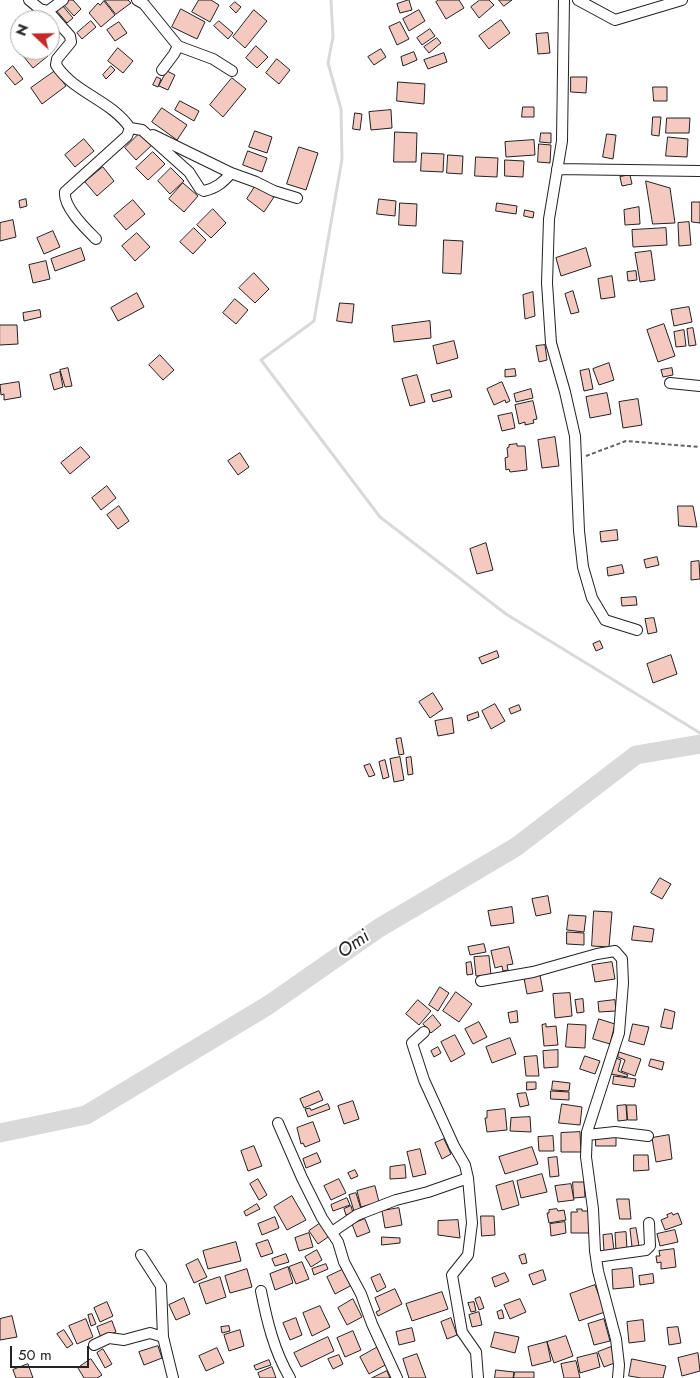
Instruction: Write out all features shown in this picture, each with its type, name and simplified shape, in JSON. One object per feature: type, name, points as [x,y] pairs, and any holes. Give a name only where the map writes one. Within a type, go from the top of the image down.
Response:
[{"type":"street","points":[[29,0],[44,10]]},
{"type":"street","points":[[49,10],[63,0]]},
{"type":"street","points":[[137,0],[144,4],[178,46],[212,59],[232,71]]},
{"type":"street","points":[[564,0],[562,141],[549,219],[547,283],[551,343],[575,436],[579,532],[583,567],[592,598],[604,620],[638,630]]},
{"type":"street","points":[[578,0],[615,20],[682,0]]},
{"type":"street","points":[[60,25],[70,36],[71,42],[60,55]]},
{"type":"street","points":[[162,70],[178,46]]},
{"type":"street","points":[[57,60],[56,65],[73,85],[114,110],[130,128],[142,130],[231,173],[274,191],[297,198]]},
{"type":"street","points":[[96,239],[78,221],[65,198],[65,192],[127,136],[130,128]]},
{"type":"street","points":[[142,130],[189,172],[200,189],[204,191],[214,189],[231,173]]},
{"type":"street","points":[[557,168],[700,171]]},
{"type":"street","points":[[670,383],[700,386]]},
{"type":"street","points":[[481,981],[533,972],[597,954],[615,951],[622,959],[623,984],[619,1033],[587,1134],[586,1157],[593,1209],[596,1257],[604,1298],[616,1339],[619,1365],[618,1378]]},
{"type":"street","points":[[424,1032],[412,1043],[424,1080],[454,1146],[465,1165],[468,1178],[472,1223],[468,1255],[452,1275],[462,1332],[476,1352],[478,1378]]},
{"type":"street","points":[[278,1123],[322,1218],[338,1242],[344,1262],[397,1378]]},
{"type":"street","points":[[587,1134],[615,1132],[648,1136]]},
{"type":"street","points":[[332,1232],[357,1215],[396,1200],[428,1192],[468,1178]]},
{"type":"street","points":[[596,1257],[646,1250],[650,1246],[649,1223]]},
{"type":"street","points":[[141,1255],[161,1286],[163,1337],[173,1378]]},
{"type":"street","points":[[261,1291],[268,1326],[284,1368],[290,1378]]},
{"type":"street","points":[[94,1345],[109,1338],[124,1340],[150,1332],[163,1337]]},
{"type":"path","points":[[576,459],[626,440],[700,447]]},
{"type":"building","points":[[68,0],[73,0],[81,9],[74,16],[63,4]]},
{"type":"building","points":[[105,0],[128,0],[131,3],[116,14]]},
{"type":"building","points":[[199,0],[211,0],[219,5],[210,22],[192,12]]},
{"type":"building","points":[[409,0],[412,10],[400,13],[397,4]]},
{"type":"building","points":[[439,0],[459,0],[464,8],[446,19],[436,2]]},
{"type":"building","points":[[480,0],[489,0],[494,5],[479,18],[471,7]]},
{"type":"building","points":[[499,0],[512,0],[504,6]]},
{"type":"building","points":[[104,1],[115,15],[101,27],[89,13],[98,3],[100,5]]},
{"type":"building","points":[[235,2],[241,7],[236,13],[230,7]]},
{"type":"building","points":[[62,5],[73,18],[67,23],[60,15],[60,10],[56,10]]},
{"type":"building","points":[[181,9],[205,22],[197,39],[172,27]]},
{"type":"building","points":[[254,10],[267,21],[245,48],[233,37]]},
{"type":"building","points":[[419,10],[425,21],[409,31],[403,19]]},
{"type":"building","points":[[501,20],[510,33],[489,49],[479,36]]},
{"type":"building","points":[[91,21],[96,27],[82,39],[77,33]]},
{"type":"building","points":[[219,21],[233,33],[228,39],[214,26]]},
{"type":"building","points":[[119,22],[127,33],[115,41],[107,30]]},
{"type":"building","points":[[400,22],[409,39],[397,45],[389,27]]},
{"type":"building","points":[[430,29],[435,36],[422,45],[417,38]]},
{"type":"building","points":[[548,33],[550,53],[538,54],[536,34]]},
{"type":"building","points":[[437,38],[441,43],[429,53],[424,47]]},
{"type":"building","points":[[256,46],[268,57],[257,68],[246,58]]},
{"type":"building","points":[[118,48],[133,61],[123,73],[108,61]]},
{"type":"building","points":[[381,49],[386,57],[374,65],[368,57]]},
{"type":"building","points":[[414,52],[417,60],[403,66],[401,57]]},
{"type":"building","points":[[444,53],[447,62],[428,69],[424,60]]},
{"type":"building","points":[[277,59],[290,70],[279,84],[266,73]]},
{"type":"building","points":[[26,60],[43,60],[33,68]]},
{"type":"building","points":[[13,66],[23,79],[15,85],[5,73]]},
{"type":"building","points":[[111,66],[115,70],[106,79],[103,75]]},
{"type":"building","points":[[55,71],[66,86],[42,104],[31,88]]},
{"type":"building","points":[[167,71],[175,75],[168,90],[159,86]]},
{"type":"building","points":[[157,77],[161,79],[158,87],[153,85]]},
{"type":"building","points":[[571,77],[587,77],[586,93],[571,92]]},
{"type":"building","points":[[232,78],[246,89],[223,117],[210,105]]},
{"type":"building","points":[[398,82],[425,84],[424,104],[397,101]]},
{"type":"building","points":[[653,87],[667,87],[667,101],[654,101]]},
{"type":"building","points":[[180,101],[199,111],[194,121],[175,110]]},
{"type":"building","points":[[523,107],[534,107],[534,117],[522,117]]},
{"type":"building","points":[[162,108],[187,125],[177,140],[152,122]]},
{"type":"building","points":[[391,110],[392,128],[371,130],[369,112]]},
{"type":"building","points":[[355,113],[362,114],[360,130],[353,129]]},
{"type":"building","points":[[653,117],[661,117],[659,136],[652,135]]},
{"type":"building","points":[[667,118],[690,118],[689,133],[666,133]]},
{"type":"building","points":[[255,131],[272,137],[267,153],[249,147]]},
{"type":"building","points":[[395,132],[417,133],[416,162],[394,162]]},
{"type":"building","points":[[140,133],[152,145],[136,160],[125,148]]},
{"type":"building","points":[[541,133],[551,133],[551,143],[540,142]]},
{"type":"building","points":[[607,134],[616,135],[613,159],[603,157]]},
{"type":"building","points":[[668,137],[688,139],[687,157],[666,156]]},
{"type":"building","points":[[84,139],[94,151],[75,167],[65,155]]},
{"type":"building","points":[[534,140],[535,155],[506,157],[505,142]]},
{"type":"building","points":[[539,144],[551,145],[550,163],[538,162]]},
{"type":"building","points":[[299,147],[318,153],[306,190],[287,184]]},
{"type":"building","points":[[248,151],[267,158],[262,172],[243,165]]},
{"type":"building","points":[[153,152],[165,164],[148,180],[136,168]]},
{"type":"building","points":[[422,153],[444,154],[443,172],[421,171]]},
{"type":"building","points":[[448,155],[463,156],[462,174],[447,173]]},
{"type":"building","points":[[476,157],[498,158],[497,177],[475,176]]},
{"type":"building","points":[[505,160],[524,161],[523,177],[505,176]]},
{"type":"building","points":[[103,167],[114,181],[97,196],[85,182]]},
{"type":"building","points":[[171,168],[184,181],[170,194],[158,181]]},
{"type":"building","points":[[630,175],[632,184],[622,186],[620,177]]},
{"type":"building","points":[[646,181],[670,188],[675,223],[653,224]]},
{"type":"building","points":[[183,183],[198,196],[184,212],[169,199]]},
{"type":"building","points":[[256,185],[274,197],[264,212],[247,199]]},
{"type":"building","points":[[26,199],[27,206],[20,208],[19,201]]},
{"type":"building","points":[[379,199],[396,201],[395,216],[377,214]]},
{"type":"building","points":[[133,200],[145,214],[126,230],[114,216]]},
{"type":"building","points":[[692,202],[700,202],[700,223],[692,222]]},
{"type":"building","points":[[400,203],[417,204],[416,226],[399,225]]},
{"type":"building","points":[[497,203],[517,206],[516,214],[496,211]]},
{"type":"building","points":[[639,207],[640,224],[625,225],[624,210]]},
{"type":"building","points":[[213,209],[226,223],[211,238],[197,225]]},
{"type":"building","points":[[525,210],[534,212],[533,218],[524,216]]},
{"type":"building","points":[[13,220],[16,237],[0,241],[0,223]]},
{"type":"building","points":[[689,222],[691,245],[679,246],[678,223]]},
{"type":"building","points":[[194,228],[206,240],[193,254],[180,242]]},
{"type":"building","points":[[666,228],[667,245],[633,247],[632,230]]},
{"type":"building","points":[[53,231],[60,247],[44,254],[37,238]]},
{"type":"building","points":[[137,233],[150,247],[135,261],[122,246]]},
{"type":"building","points":[[444,240],[463,241],[461,274],[443,273]]},
{"type":"building","points":[[81,248],[85,260],[55,271],[51,259]]},
{"type":"building","points":[[586,248],[591,266],[561,276],[556,258]]},
{"type":"building","points":[[651,251],[655,280],[640,282],[635,253]]},
{"type":"building","points":[[46,261],[50,279],[33,283],[29,265]]},
{"type":"building","points":[[636,271],[637,280],[628,281],[627,272]]},
{"type":"building","points":[[254,273],[269,289],[255,303],[239,288]]},
{"type":"building","points":[[612,276],[615,297],[601,299],[598,279]]},
{"type":"building","points":[[573,291],[579,312],[571,314],[565,294]]},
{"type":"building","points":[[533,292],[535,316],[525,319],[523,295]]},
{"type":"building","points":[[137,293],[144,307],[118,321],[111,308]]},
{"type":"building","points":[[235,299],[248,310],[236,324],[223,313]]},
{"type":"building","points":[[340,303],[354,304],[352,323],[337,321]]},
{"type":"building","points":[[689,307],[692,322],[674,326],[671,310]]},
{"type":"building","points":[[40,310],[41,317],[24,321],[23,313]]},
{"type":"building","points":[[430,321],[431,338],[394,342],[392,326]]},
{"type":"building","points":[[664,324],[675,356],[658,362],[647,330]]},
{"type":"building","points":[[0,325],[17,325],[18,344],[0,345]]},
{"type":"building","points":[[693,328],[696,345],[689,346],[687,329]]},
{"type":"building","points":[[684,330],[686,346],[676,347],[674,332]]},
{"type":"building","points":[[454,341],[458,358],[437,364],[433,346]]},
{"type":"building","points":[[545,345],[547,360],[539,362],[536,346]]},
{"type":"building","points":[[160,355],[174,370],[163,380],[149,365]]},
{"type":"building","points":[[609,363],[614,380],[599,385],[593,369]]},
{"type":"building","points":[[68,368],[72,386],[65,387],[60,370]]},
{"type":"building","points":[[672,368],[673,375],[663,377],[661,370]]},
{"type":"building","points":[[515,369],[516,376],[505,377],[505,370]]},
{"type":"building","points":[[589,369],[593,389],[584,391],[580,371]]},
{"type":"building","points":[[60,372],[63,387],[54,390],[50,375]]},
{"type":"building","points":[[417,375],[425,402],[410,406],[402,379]]},
{"type":"building","points":[[19,382],[21,397],[4,400],[4,394],[1,395],[0,385]]},
{"type":"building","points":[[502,382],[510,401],[506,403],[505,400],[494,405],[487,389]]},
{"type":"building","points":[[531,389],[533,398],[516,402],[514,394]]},
{"type":"building","points":[[450,390],[452,397],[433,402],[431,395]]},
{"type":"building","points":[[607,393],[611,414],[590,418],[586,397]]},
{"type":"building","points":[[638,399],[642,425],[623,428],[619,402]]},
{"type":"building","points":[[533,401],[537,419],[533,420],[534,423],[525,425],[525,422],[519,424],[515,405]]},
{"type":"building","points":[[512,413],[515,428],[502,431],[498,416]]},
{"type":"building","points":[[555,437],[559,466],[542,468],[538,440]]},
{"type":"building","points":[[517,444],[517,446],[525,446],[527,470],[510,472],[509,469],[506,470],[505,458],[508,457],[507,448],[509,445]]},
{"type":"building","points":[[81,447],[90,457],[70,474],[61,463]]},
{"type":"building","points":[[240,453],[249,467],[238,475],[228,461]]},
{"type":"building","points":[[107,486],[116,498],[101,510],[92,498]]},
{"type":"building","points":[[119,506],[129,521],[118,529],[107,515]]},
{"type":"building","points":[[678,506],[693,506],[697,527],[679,526]]},
{"type":"building","points":[[617,530],[618,540],[601,542],[600,532]]},
{"type":"building","points":[[486,543],[493,570],[477,574],[470,549]]},
{"type":"building","points":[[657,557],[659,565],[646,568],[644,560]]},
{"type":"building","points":[[699,561],[700,579],[691,580],[691,562]]},
{"type":"building","points":[[622,565],[624,573],[608,576],[607,568]]},
{"type":"building","points":[[636,597],[637,605],[622,606],[621,598]]},
{"type":"building","points":[[654,618],[657,632],[648,634],[645,619]]},
{"type":"building","points":[[600,641],[603,648],[596,651],[593,644]]},
{"type":"building","points":[[497,651],[499,657],[482,664],[479,658]]},
{"type":"building","points":[[671,655],[677,674],[653,683],[647,664]]},
{"type":"building","points":[[433,693],[443,709],[430,718],[419,702]]},
{"type":"building","points":[[495,704],[505,721],[491,729],[482,711]]},
{"type":"building","points":[[519,705],[521,710],[511,714],[509,709]]},
{"type":"building","points":[[478,712],[479,717],[468,721],[467,716]]},
{"type":"building","points":[[452,718],[454,733],[438,736],[435,721]]},
{"type":"building","points":[[401,738],[404,754],[399,755],[396,739]]},
{"type":"building","points":[[400,757],[404,780],[394,782],[390,759]]},
{"type":"building","points":[[411,757],[413,774],[408,775],[406,758]]},
{"type":"building","points":[[385,760],[389,777],[383,779],[379,762]]},
{"type":"building","points":[[370,764],[375,775],[369,777],[364,766]]},
{"type":"building","points":[[660,878],[671,884],[662,899],[651,893]]},
{"type":"building","points":[[548,896],[551,913],[536,916],[532,899]]},
{"type":"building","points":[[512,907],[514,923],[491,926],[488,911]]},
{"type":"building","points":[[594,911],[612,912],[609,947],[592,946]]},
{"type":"building","points":[[569,915],[586,916],[584,932],[567,930]]},
{"type":"building","points":[[634,926],[654,929],[652,942],[632,940]]},
{"type":"building","points":[[567,932],[584,933],[584,945],[567,944]]},
{"type":"building","points":[[484,944],[486,952],[470,955],[468,947]]},
{"type":"building","points":[[509,947],[513,964],[507,965],[508,970],[503,971],[502,966],[495,968],[491,951]]},
{"type":"building","points":[[489,956],[491,975],[476,976],[474,957]]},
{"type":"building","points":[[471,962],[473,974],[467,975],[466,963]]},
{"type":"building","points":[[612,962],[615,979],[595,982],[592,965]]},
{"type":"building","points":[[540,975],[543,991],[527,994],[524,978]]},
{"type":"building","points":[[440,987],[449,993],[438,1011],[429,1005]]},
{"type":"building","points":[[456,992],[472,1004],[459,1022],[443,1011]]},
{"type":"building","points":[[570,993],[572,1016],[555,1018],[553,994]]},
{"type":"building","points":[[583,999],[584,1012],[577,1013],[575,1000]]},
{"type":"building","points":[[418,1000],[431,1011],[419,1025],[406,1014]]},
{"type":"building","points":[[615,1000],[616,1011],[599,1012],[598,1002]]},
{"type":"building","points":[[665,1009],[675,1012],[672,1029],[661,1027]]},
{"type":"building","points":[[517,1011],[518,1022],[510,1023],[508,1013]]},
{"type":"building","points":[[433,1015],[441,1025],[431,1033],[423,1024]]},
{"type":"building","points":[[599,1019],[615,1024],[610,1044],[593,1039]]},
{"type":"building","points":[[479,1022],[487,1037],[473,1044],[465,1029]]},
{"type":"building","points":[[546,1024],[546,1027],[556,1026],[558,1045],[544,1046],[542,1025]]},
{"type":"building","points":[[568,1024],[586,1025],[585,1048],[566,1047]]},
{"type":"building","points":[[633,1024],[649,1027],[644,1045],[629,1041]]},
{"type":"building","points":[[455,1035],[465,1054],[451,1062],[441,1042]]},
{"type":"building","points":[[510,1038],[516,1054],[492,1063],[486,1047]]},
{"type":"building","points":[[438,1047],[441,1053],[434,1057],[431,1051]]},
{"type":"building","points":[[558,1050],[558,1067],[544,1068],[543,1051]]},
{"type":"building","points":[[619,1052],[641,1059],[635,1076],[621,1071],[625,1060],[618,1057]]},
{"type":"building","points":[[537,1056],[539,1076],[526,1076],[524,1057]]},
{"type":"building","points":[[585,1056],[600,1061],[595,1074],[580,1069]]},
{"type":"building","points":[[616,1058],[621,1060],[618,1071],[628,1075],[627,1077],[611,1074]]},
{"type":"building","points":[[651,1059],[664,1062],[662,1070],[649,1066]]},
{"type":"building","points":[[614,1076],[636,1079],[634,1087],[613,1084]]},
{"type":"building","points":[[553,1081],[570,1083],[569,1091],[552,1090]]},
{"type":"building","points":[[527,1082],[536,1082],[536,1089],[527,1090]]},
{"type":"building","points":[[319,1091],[323,1100],[304,1108],[300,1099]]},
{"type":"building","points":[[551,1091],[569,1092],[569,1100],[551,1099]]},
{"type":"building","points":[[526,1093],[529,1105],[520,1107],[517,1094]]},
{"type":"building","points":[[353,1101],[359,1119],[344,1124],[338,1106]]},
{"type":"building","points":[[328,1104],[330,1109],[308,1117],[305,1109],[310,1108],[311,1110]]},
{"type":"building","points":[[562,1104],[582,1107],[580,1125],[559,1123]]},
{"type":"building","points":[[626,1105],[627,1120],[618,1121],[617,1106]]},
{"type":"building","points":[[627,1105],[636,1105],[637,1120],[628,1120]]},
{"type":"building","points":[[505,1109],[507,1130],[487,1132],[485,1118],[487,1118],[487,1111]]},
{"type":"building","points":[[530,1117],[531,1132],[510,1131],[511,1118]]},
{"type":"building","points":[[313,1122],[320,1141],[305,1147],[303,1143],[301,1144],[297,1128]]},
{"type":"building","points":[[580,1132],[581,1152],[561,1152],[561,1133]]},
{"type":"building","points":[[596,1135],[616,1135],[616,1146],[596,1146]]},
{"type":"building","points":[[669,1135],[672,1159],[656,1162],[652,1138]]},
{"type":"building","points":[[553,1136],[554,1151],[539,1151],[538,1137]]},
{"type":"building","points":[[444,1139],[451,1154],[442,1159],[435,1143]]},
{"type":"building","points":[[254,1146],[262,1166],[248,1171],[241,1151]]},
{"type":"building","points":[[532,1147],[538,1164],[505,1174],[499,1157]]},
{"type":"building","points":[[420,1149],[426,1174],[413,1177],[407,1152]]},
{"type":"building","points":[[317,1153],[321,1162],[306,1168],[303,1159]]},
{"type":"building","points":[[634,1155],[648,1155],[649,1170],[634,1171]]},
{"type":"building","points":[[557,1157],[559,1176],[550,1177],[548,1158]]},
{"type":"building","points":[[405,1165],[406,1178],[390,1179],[390,1167]]},
{"type":"building","points":[[355,1170],[358,1176],[351,1179],[348,1173]]},
{"type":"building","points":[[542,1174],[547,1192],[521,1198],[517,1181]]},
{"type":"building","points":[[258,1179],[267,1195],[259,1200],[250,1184]]},
{"type":"building","points":[[339,1179],[346,1193],[331,1200],[324,1186]]},
{"type":"building","points":[[513,1181],[519,1205],[502,1210],[496,1186]]},
{"type":"building","points":[[573,1182],[584,1182],[585,1197],[574,1198]]},
{"type":"building","points":[[571,1184],[574,1200],[558,1202],[555,1186]]},
{"type":"building","points":[[375,1186],[379,1202],[361,1207],[357,1191]]},
{"type":"building","points":[[356,1193],[361,1209],[354,1211],[349,1195]]},
{"type":"building","points":[[292,1196],[306,1220],[287,1230],[274,1207]]},
{"type":"building","points":[[347,1198],[350,1205],[333,1211],[331,1205]]},
{"type":"building","points":[[617,1199],[629,1199],[631,1219],[620,1219]]},
{"type":"building","points":[[257,1204],[260,1209],[246,1216],[244,1212]]},
{"type":"building","points":[[351,1206],[353,1213],[346,1215],[344,1209]]},
{"type":"building","points":[[399,1208],[402,1225],[385,1228],[382,1211]]},
{"type":"building","points":[[557,1209],[558,1211],[564,1210],[566,1220],[549,1223],[547,1213],[549,1213],[549,1210]]},
{"type":"building","points":[[577,1209],[592,1211],[592,1233],[571,1233],[571,1212],[577,1212]]},
{"type":"building","points":[[672,1213],[673,1215],[678,1213],[682,1224],[665,1230],[661,1220]]},
{"type":"building","points":[[481,1216],[494,1216],[495,1235],[482,1236]]},
{"type":"building","points":[[275,1217],[279,1228],[262,1235],[258,1224]]},
{"type":"building","points":[[365,1219],[370,1232],[357,1237],[352,1224]]},
{"type":"building","points":[[458,1220],[460,1238],[438,1235],[438,1221]]},
{"type":"building","points":[[322,1222],[331,1235],[318,1244],[309,1231]]},
{"type":"building","points":[[565,1222],[566,1233],[551,1236],[550,1224]]},
{"type":"building","points":[[636,1228],[639,1246],[632,1247],[630,1229]]},
{"type":"building","points":[[675,1230],[678,1242],[660,1246],[657,1234]]},
{"type":"building","points":[[626,1232],[627,1249],[616,1250],[615,1233]]},
{"type":"building","points":[[309,1233],[313,1247],[299,1251],[295,1238]]},
{"type":"building","points":[[612,1234],[614,1250],[604,1251],[603,1235]]},
{"type":"building","points":[[382,1237],[400,1238],[400,1243],[382,1245]]},
{"type":"building","points":[[268,1240],[273,1253],[261,1257],[256,1244]]},
{"type":"building","points":[[236,1242],[241,1261],[208,1269],[203,1251]]},
{"type":"building","points":[[674,1249],[676,1267],[661,1269],[661,1262],[657,1263],[656,1256],[660,1256],[659,1251]]},
{"type":"building","points":[[317,1250],[322,1260],[311,1267],[305,1257]]},
{"type":"building","points":[[286,1254],[289,1262],[275,1266],[272,1259]]},
{"type":"building","points":[[525,1254],[527,1263],[522,1264],[519,1256]]},
{"type":"building","points":[[198,1259],[207,1277],[194,1283],[186,1265]]},
{"type":"building","points":[[302,1262],[309,1279],[296,1284],[289,1267]]},
{"type":"building","points":[[326,1264],[328,1269],[314,1275],[312,1269]]},
{"type":"building","points":[[288,1267],[293,1283],[275,1290],[270,1274]]},
{"type":"building","points":[[632,1268],[634,1287],[613,1289],[612,1270]]},
{"type":"building","points":[[247,1269],[252,1287],[230,1293],[225,1276]]},
{"type":"building","points":[[344,1269],[352,1285],[335,1294],[327,1277]]},
{"type":"building","points":[[543,1270],[546,1280],[533,1285],[529,1275]]},
{"type":"building","points":[[505,1273],[509,1281],[495,1287],[492,1278]]},
{"type":"building","points":[[380,1274],[386,1287],[377,1292],[371,1278]]},
{"type":"building","points":[[653,1274],[654,1283],[640,1285],[639,1276]]},
{"type":"building","points":[[220,1277],[226,1297],[206,1304],[199,1284]]},
{"type":"building","points":[[595,1285],[605,1312],[579,1321],[570,1294]]},
{"type":"building","points":[[395,1289],[402,1304],[378,1316],[376,1312],[380,1310],[375,1298]]},
{"type":"building","points":[[442,1292],[448,1309],[412,1321],[406,1304]]},
{"type":"building","points":[[480,1297],[484,1308],[479,1310],[475,1299]]},
{"type":"building","points":[[184,1298],[190,1314],[176,1320],[169,1305]]},
{"type":"building","points":[[353,1299],[362,1317],[347,1325],[338,1308]]},
{"type":"building","points":[[520,1299],[526,1312],[510,1319],[504,1305]]},
{"type":"building","points":[[107,1302],[113,1316],[100,1322],[94,1308]]},
{"type":"building","points":[[474,1302],[476,1311],[471,1312],[468,1303]]},
{"type":"building","points":[[320,1306],[330,1327],[312,1336],[303,1313]]},
{"type":"building","points":[[502,1310],[504,1318],[499,1319],[497,1312]]},
{"type":"building","points":[[479,1312],[482,1325],[472,1327],[469,1315]]},
{"type":"building","points":[[92,1314],[96,1324],[91,1326],[88,1315]]},
{"type":"building","points":[[12,1316],[17,1337],[0,1340],[0,1319]]},
{"type":"building","points":[[296,1318],[302,1335],[290,1340],[283,1323]]},
{"type":"building","points":[[451,1318],[457,1335],[447,1339],[441,1322]]},
{"type":"building","points":[[86,1319],[93,1337],[77,1344],[69,1326]]},
{"type":"building","points":[[604,1319],[610,1341],[594,1345],[588,1324]]},
{"type":"building","points":[[643,1320],[645,1341],[629,1343],[627,1322]]},
{"type":"building","points":[[112,1321],[116,1332],[101,1338],[97,1327]]},
{"type":"building","points":[[229,1326],[230,1331],[222,1333],[221,1327]]},
{"type":"building","points":[[678,1327],[681,1343],[669,1345],[667,1328]]},
{"type":"building","points":[[412,1328],[415,1341],[399,1345],[396,1332]]},
{"type":"building","points":[[64,1330],[73,1344],[67,1348],[57,1334]]},
{"type":"building","points":[[240,1330],[244,1346],[229,1351],[224,1335]]},
{"type":"building","points":[[353,1331],[361,1350],[345,1357],[337,1338]]},
{"type":"building","points":[[495,1332],[519,1337],[515,1353],[491,1347]]},
{"type":"building","points":[[566,1336],[573,1356],[554,1363],[547,1342]]},
{"type":"building","points":[[328,1337],[334,1351],[301,1367],[294,1353]]},
{"type":"building","points":[[547,1342],[551,1361],[532,1366],[528,1347]]},
{"type":"building","points":[[158,1346],[162,1358],[144,1365],[139,1352]]},
{"type":"building","points":[[378,1347],[387,1364],[369,1374],[360,1357]]},
{"type":"building","points":[[611,1347],[617,1362],[604,1367],[598,1352]]},
{"type":"building","points":[[217,1348],[224,1363],[206,1371],[199,1356]]},
{"type":"building","points":[[103,1349],[112,1364],[105,1368],[97,1353]]},
{"type":"building","points":[[597,1353],[600,1367],[580,1373],[577,1358]]},
{"type":"building","points":[[698,1353],[700,1371],[682,1376],[678,1358]]},
{"type":"building","points":[[417,1354],[426,1378],[409,1378],[403,1359]]},
{"type":"building","points":[[339,1355],[343,1364],[333,1369],[328,1359]]},
{"type":"building","points":[[91,1359],[102,1375],[97,1378],[84,1378],[78,1368]]},
{"type":"building","points":[[632,1359],[666,1366],[663,1378],[629,1376]]},
{"type":"building","points":[[269,1360],[271,1365],[256,1370],[254,1366]]},
{"type":"building","points":[[576,1361],[580,1378],[564,1378],[561,1364]]},
{"type":"building","points":[[28,1364],[33,1378],[16,1378],[13,1370]]},
{"type":"building","points":[[272,1367],[276,1378],[260,1378],[258,1373]]},
{"type":"building","points":[[496,1370],[514,1372],[513,1378],[495,1378]]},
{"type":"building","points":[[387,1371],[390,1378],[372,1378]]},
{"type":"building","points":[[515,1372],[534,1372],[534,1378],[514,1378]]},
{"type":"waterway","points":[[331,0],[333,37],[328,63],[341,109],[342,159],[314,321],[261,360],[380,517],[506,614],[700,733]]},
{"type":"waterway","name":"Omi","points":[[0,1133],[86,1115],[267,1006],[379,928],[516,847],[636,755],[700,744]]}]
